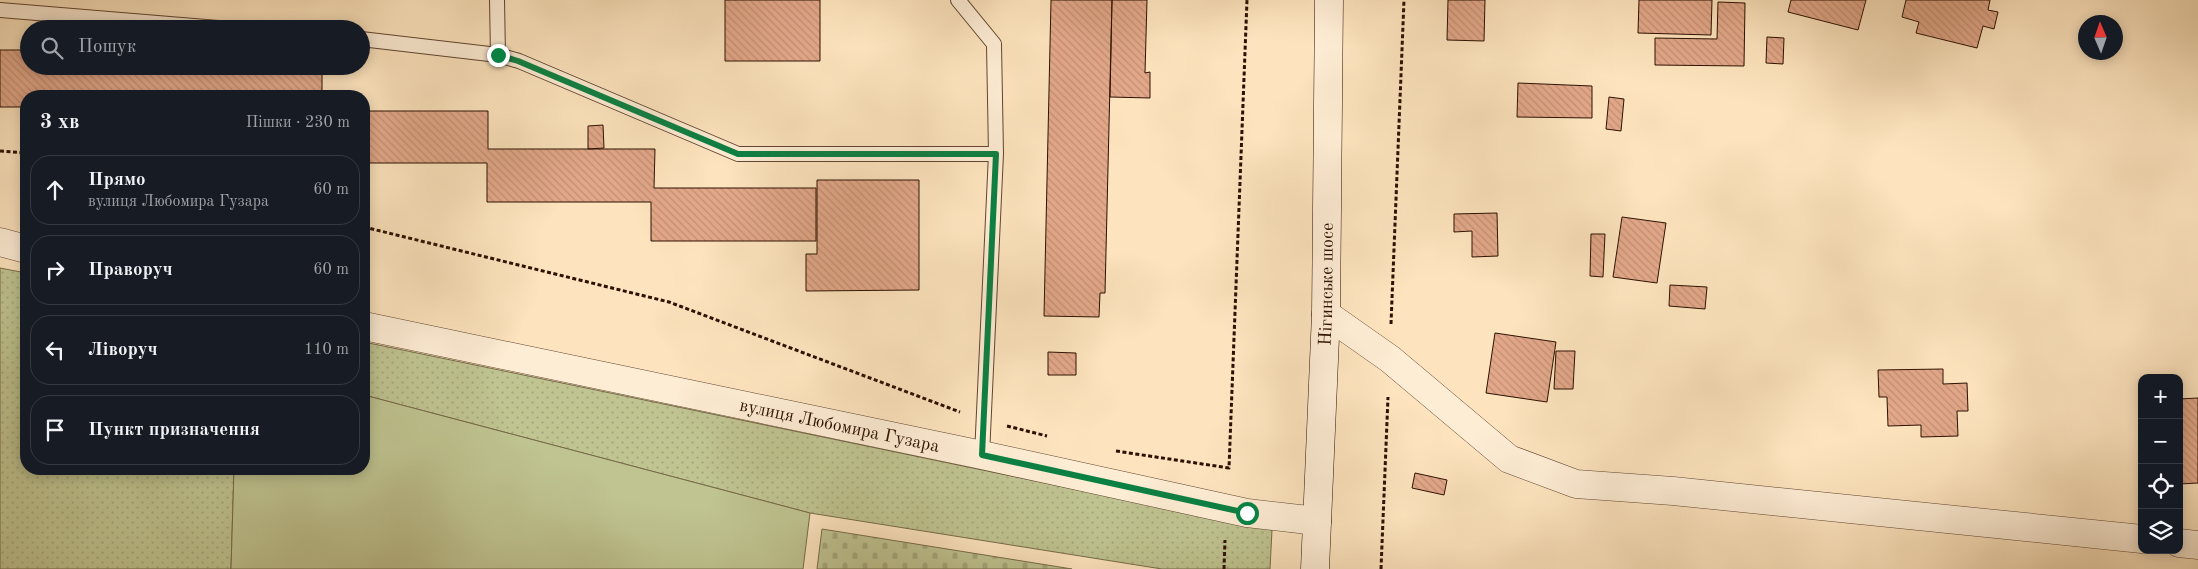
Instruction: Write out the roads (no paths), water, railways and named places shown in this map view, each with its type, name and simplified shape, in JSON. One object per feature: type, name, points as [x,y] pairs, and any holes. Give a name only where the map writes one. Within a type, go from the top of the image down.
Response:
[{"type":"street","name":"Нігинське шосе","points":[[1315,569],[1326,314],[1329,0]]},
{"type":"street","points":[[0,242],[20,247]]},
{"type":"street","points":[[1326,314],[1390,359],[1509,460],[1576,484],[1673,491],[2138,539]]},
{"type":"street","name":"вулиця Любомира Гузара","points":[[370,327],[982,455],[1247,513],[1317,521]]},
{"type":"street","points":[[2183,543],[2198,545]]},
{"type":"lane","points":[[497,0],[498,55]]},
{"type":"lane","points":[[958,0],[994,44],[996,154],[982,455]]},
{"type":"lane","points":[[0,10],[121,20]]},
{"type":"lane","points":[[370,40],[498,55],[518,61],[738,154],[996,154]]}]
